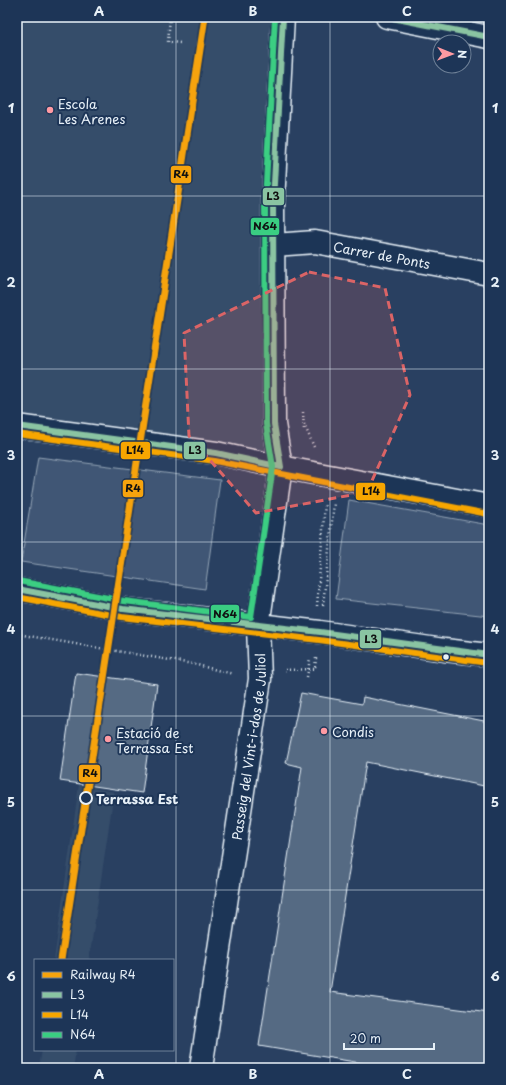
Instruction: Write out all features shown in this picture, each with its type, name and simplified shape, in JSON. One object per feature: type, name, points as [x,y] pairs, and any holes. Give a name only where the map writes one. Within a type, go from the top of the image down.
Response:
[{"type":"street","name":"Passeig del Vint-i-dos de Juliol","points":[[201,1068],[260,679],[258,626],[281,467],[274,424],[273,202],[283,17]]},
{"type":"street","points":[[387,17],[489,37]]},
{"type":"street","name":"Carrer de Ponts","points":[[274,245],[316,242],[489,274]]},
{"type":"street","points":[[17,426],[209,452],[489,506]]},
{"type":"street","points":[[17,589],[123,609],[258,626],[314,631],[489,655]]},
{"type":"path","points":[[170,17],[168,42],[181,43]]},
{"type":"path","points":[[303,422],[327,475],[314,631],[307,677]]},
{"type":"highlighted area","points":[[309,272],[385,288],[410,395],[367,492],[256,513],[189,436],[184,333]]},
{"type":"shaded area","points":[[17,17],[287,17],[270,464],[17,422]]},
{"type":"shaded area","points":[[38,457],[220,480],[205,589],[21,562]]},
{"type":"shaded area","points":[[349,500],[489,525],[489,616],[336,599]]},
{"type":"shaded area","points":[[79,785],[114,792],[89,959],[54,959]]},
{"type":"shaded area","points":[[42,1051],[76,1051],[73,1068],[39,1068]]},
{"type":"building","name":"Estació de Terrassa Est","points":[[76,673],[157,684],[142,793],[60,781]]},
{"type":"building","points":[[301,693],[362,704],[363,697],[489,722],[489,787],[366,762],[330,992],[489,1013],[489,1068],[391,1068],[259,1046],[302,767],[286,763]]},
{"type":"rail line","name":"R4","points":[[61,959],[205,17]]},
{"type":"transit line","name":"N64","points":[[18,581],[124,601],[251,617],[273,467],[266,424],[265,202],[275,17]]},
{"type":"transit line","name":"L3","points":[[17,426],[216,453],[281,467],[274,424],[273,202],[283,17]]},
{"type":"transit line","name":"L3","points":[[387,17],[489,37]]},
{"type":"transit line","name":"L14","points":[[17,434],[215,461],[488,514]]},
{"type":"transit line","name":"L3","points":[[17,589],[123,609],[320,632],[489,655]]},
{"type":"transit line","name":"L14","points":[[17,597],[122,617],[319,640],[488,663]]},
{"type":"place","name":"Escola Les Arenes","points":[[50,110]]},
{"type":"place","name":"Condis","points":[[324,731]]},
{"type":"place","name":"Estació de Terrassa Est","points":[[108,739]]},
{"type":"place","name":"Terrassa Est","points":[[86,798]]}]
